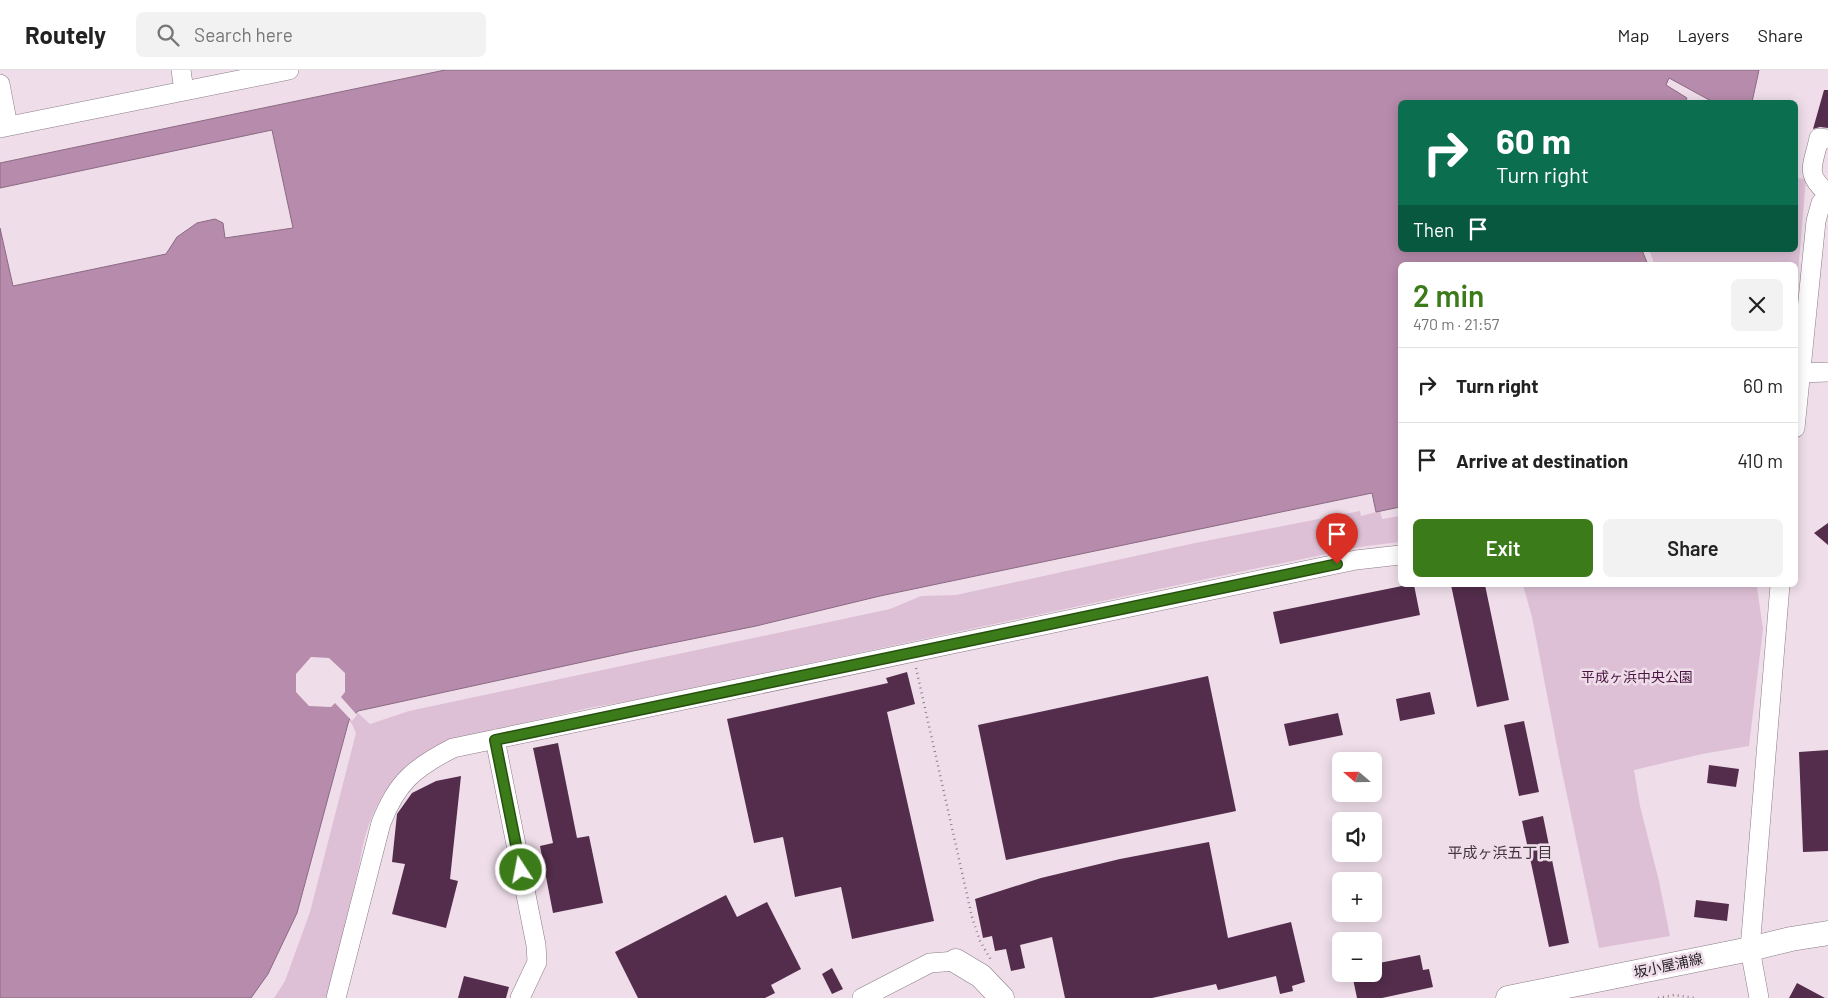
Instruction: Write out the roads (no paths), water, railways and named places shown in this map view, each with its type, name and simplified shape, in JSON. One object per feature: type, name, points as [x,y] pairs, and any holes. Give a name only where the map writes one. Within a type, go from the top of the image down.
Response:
[{"type":"main road","name":"坂小屋浦線","points":[[1508,998],[1750,949],[1790,939],[1828,933]]},
{"type":"main road","points":[[956,961],[982,976],[1002,998]]},
{"type":"street","points":[[180,70],[184,91]]},
{"type":"street","points":[[0,84],[4,127],[289,70]]},
{"type":"street","points":[[1798,395],[1816,221],[1821,203],[1828,195],[1816,183],[1812,174],[1819,138],[1828,139]]},
{"type":"street","points":[[1800,373],[1828,372]]},
{"type":"street","points":[[336,998],[381,823],[389,802],[408,776],[427,761],[453,748],[1356,560],[1398,555]]},
{"type":"street","points":[[1758,998],[1750,949],[1780,587]]},
{"type":"street","points":[[495,740],[536,946],[537,962],[520,998]]},
{"type":"street","points":[[862,998],[930,963],[956,961]]},
{"type":"district","name":"平成ヶ浜五丁目","points":[[1500,852]]},
{"type":"park label","name":"平成ヶ浜中央公園","points":[[1637,676]]}]
